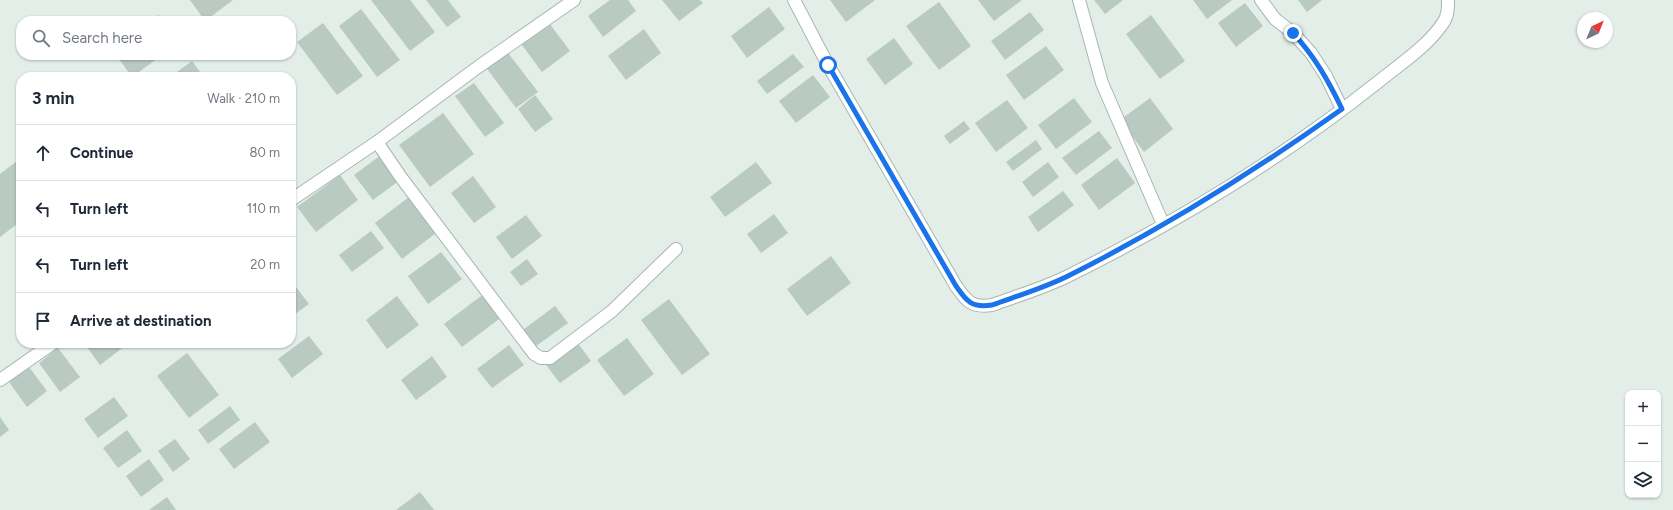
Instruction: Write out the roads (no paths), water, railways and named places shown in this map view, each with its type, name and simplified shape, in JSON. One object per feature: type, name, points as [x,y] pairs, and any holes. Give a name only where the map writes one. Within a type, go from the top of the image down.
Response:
[{"type":"street","points":[[296,197],[377,142],[478,67],[574,0]]},
{"type":"street","points":[[794,0],[828,65],[956,286],[965,299],[974,305],[982,307],[992,305],[1067,277],[1163,224],[1245,175],[1342,109],[1413,54],[1444,22],[1448,10],[1448,0]]},
{"type":"street","points":[[1079,0],[1102,83],[1163,224]]},
{"type":"street","points":[[1261,0],[1275,19],[1293,33],[1311,54],[1326,76],[1342,109]]},
{"type":"street","points":[[377,142],[425,210],[534,354],[541,358],[550,358],[612,311],[676,249]]},
{"type":"street","points":[[0,380],[46,348]]}]
